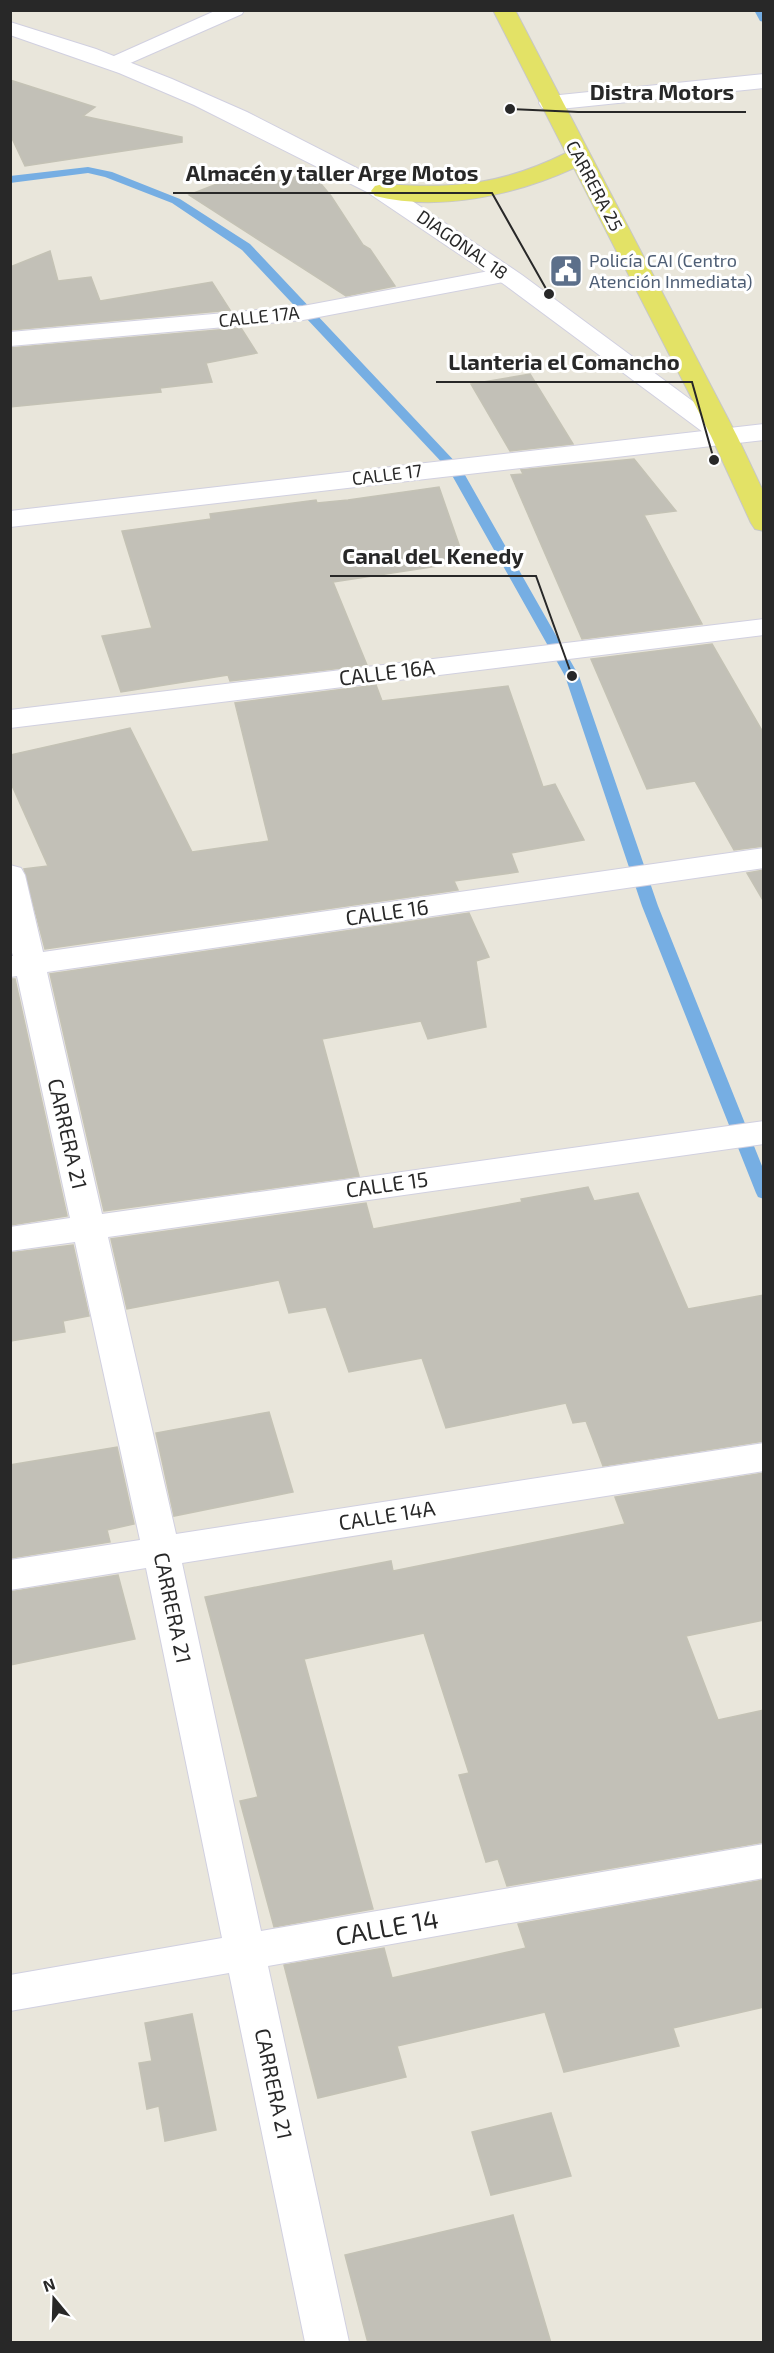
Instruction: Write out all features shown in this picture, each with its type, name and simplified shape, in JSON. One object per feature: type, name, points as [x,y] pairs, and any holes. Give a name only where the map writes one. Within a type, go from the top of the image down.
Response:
[{"type":"main road","name":"CARRERA 25","points":[[504,10],[550,103],[724,436],[764,523]]},
{"type":"main road","points":[[383,191],[436,194],[479,189],[522,180],[560,166],[579,156]]},
{"type":"street","name":"DIAGONAL 18","points":[[10,28],[65,45],[261,126],[383,191],[505,275],[724,436]]},
{"type":"street","points":[[550,103],[760,81]]},
{"type":"street","name":"CALLE 17A","points":[[10,339],[303,313],[505,275]]},
{"type":"street","name":"CALLE 17","points":[[10,519],[764,432]]},
{"type":"street","name":"CALLE 16A","points":[[10,719],[764,627]]},
{"type":"street","name":"CALLE 16","points":[[20,966],[764,858]]},
{"type":"street","name":"CARRERA 21","points":[[10,875],[20,966],[88,1227],[160,1551],[327,2343]]},
{"type":"street","name":"CALLE 15","points":[[10,1239],[764,1132]]},
{"type":"street","name":"CALLE 14A","points":[[10,1575],[764,1456]]},
{"type":"street","name":"CALLE 14","points":[[10,1993],[764,1861]]},
{"type":"lane","points":[[112,64],[235,10]]},
{"type":"building","points":[[10,80],[95,107],[83,116],[182,137],[182,142],[25,166],[10,134]]},
{"type":"building","points":[[247,172],[265,184],[312,173],[395,286],[346,296],[189,195]]},
{"type":"building","points":[[50,251],[58,281],[91,277],[100,301],[212,282],[230,310],[10,330],[10,267]]},
{"type":"building","points":[[241,328],[257,353],[206,363],[212,382],[160,388],[161,392],[10,407],[10,348]]},
{"type":"building","points":[[530,374],[573,444],[510,451],[471,384]]},
{"type":"building","points":[[634,459],[676,511],[644,515],[702,624],[582,639],[511,475],[523,474],[521,470]]},
{"type":"building","points":[[439,487],[465,562],[333,582],[367,665],[230,681],[228,675],[121,692],[102,636],[152,628],[122,531],[211,519],[210,514],[316,500],[317,503],[348,500]]},
{"type":"building","points":[[712,644],[764,734],[764,846],[734,850],[695,781],[647,789],[591,659]]},
{"type":"building","points":[[376,685],[382,701],[508,686],[543,787],[555,784],[584,840],[511,853],[518,872],[454,881],[458,890],[45,949],[24,869],[48,866],[10,781],[10,755],[130,728],[192,852],[269,841],[235,703]]},
{"type":"building","points":[[764,870],[764,902],[747,873]]},
{"type":"building","points":[[469,913],[489,957],[476,961],[486,1027],[428,1039],[421,1021],[322,1039],[359,1176],[104,1211],[50,974]]},
{"type":"building","points":[[10,979],[15,979],[67,1216],[10,1225]]},
{"type":"building","points":[[588,1187],[594,1201],[638,1193],[688,1309],[764,1295],[764,1441],[603,1466],[586,1421],[573,1423],[566,1403],[446,1428],[422,1358],[349,1372],[326,1307],[289,1313],[279,1280],[127,1309],[111,1239],[366,1203],[373,1229],[522,1202],[521,1199]]},
{"type":"building","points":[[73,1245],[89,1316],[63,1321],[65,1332],[10,1341],[10,1253]]},
{"type":"building","points":[[269,1412],[293,1492],[174,1516],[156,1433]]},
{"type":"building","points":[[117,1447],[134,1524],[107,1530],[110,1542],[10,1558],[10,1465]]},
{"type":"building","points":[[764,1473],[764,1620],[686,1636],[718,1720],[764,1710],[764,1842],[507,1886],[498,1859],[486,1862],[459,1775],[469,1773],[424,1633],[304,1659],[373,1909],[274,1927],[240,1801],[258,1797],[205,1597],[391,1561],[393,1571],[625,1524],[615,1497]]},
{"type":"building","points":[[118,1575],[135,1639],[10,1665],[10,1592]]},
{"type":"building","points":[[764,1880],[764,2007],[673,2028],[679,2046],[564,2072],[545,2012],[397,2046],[406,2077],[318,2098],[284,1965],[384,1948],[392,1978],[526,1948],[518,1924]]},
{"type":"building","points":[[192,2014],[216,2130],[165,2141],[159,2106],[147,2109],[139,2063],[152,2061],[145,2023]]},
{"type":"building","points":[[551,2113],[571,2176],[491,2195],[472,2132]]},
{"type":"building","points":[[513,2215],[551,2343],[368,2343],[345,2255]]},
{"type":"waterway","points":[[759,10],[764,19]]},
{"type":"waterway","points":[[10,180],[88,170],[108,174],[176,201],[246,247],[454,468],[572,676],[650,906],[764,1193]]},
{"type":"place","name":"Distra Motors","points":[[510,109]]},
{"type":"place","name":"Policía CAI (Centro Atención Inmediata)","points":[[566,271]]},
{"type":"place","name":"Almacén y taller Arge Motos","points":[[549,294]]},
{"type":"place","name":"Llanteria el Comancho","points":[[714,460]]},
{"type":"place","name":"Canal deL Kenedy","points":[[572,676]]}]
